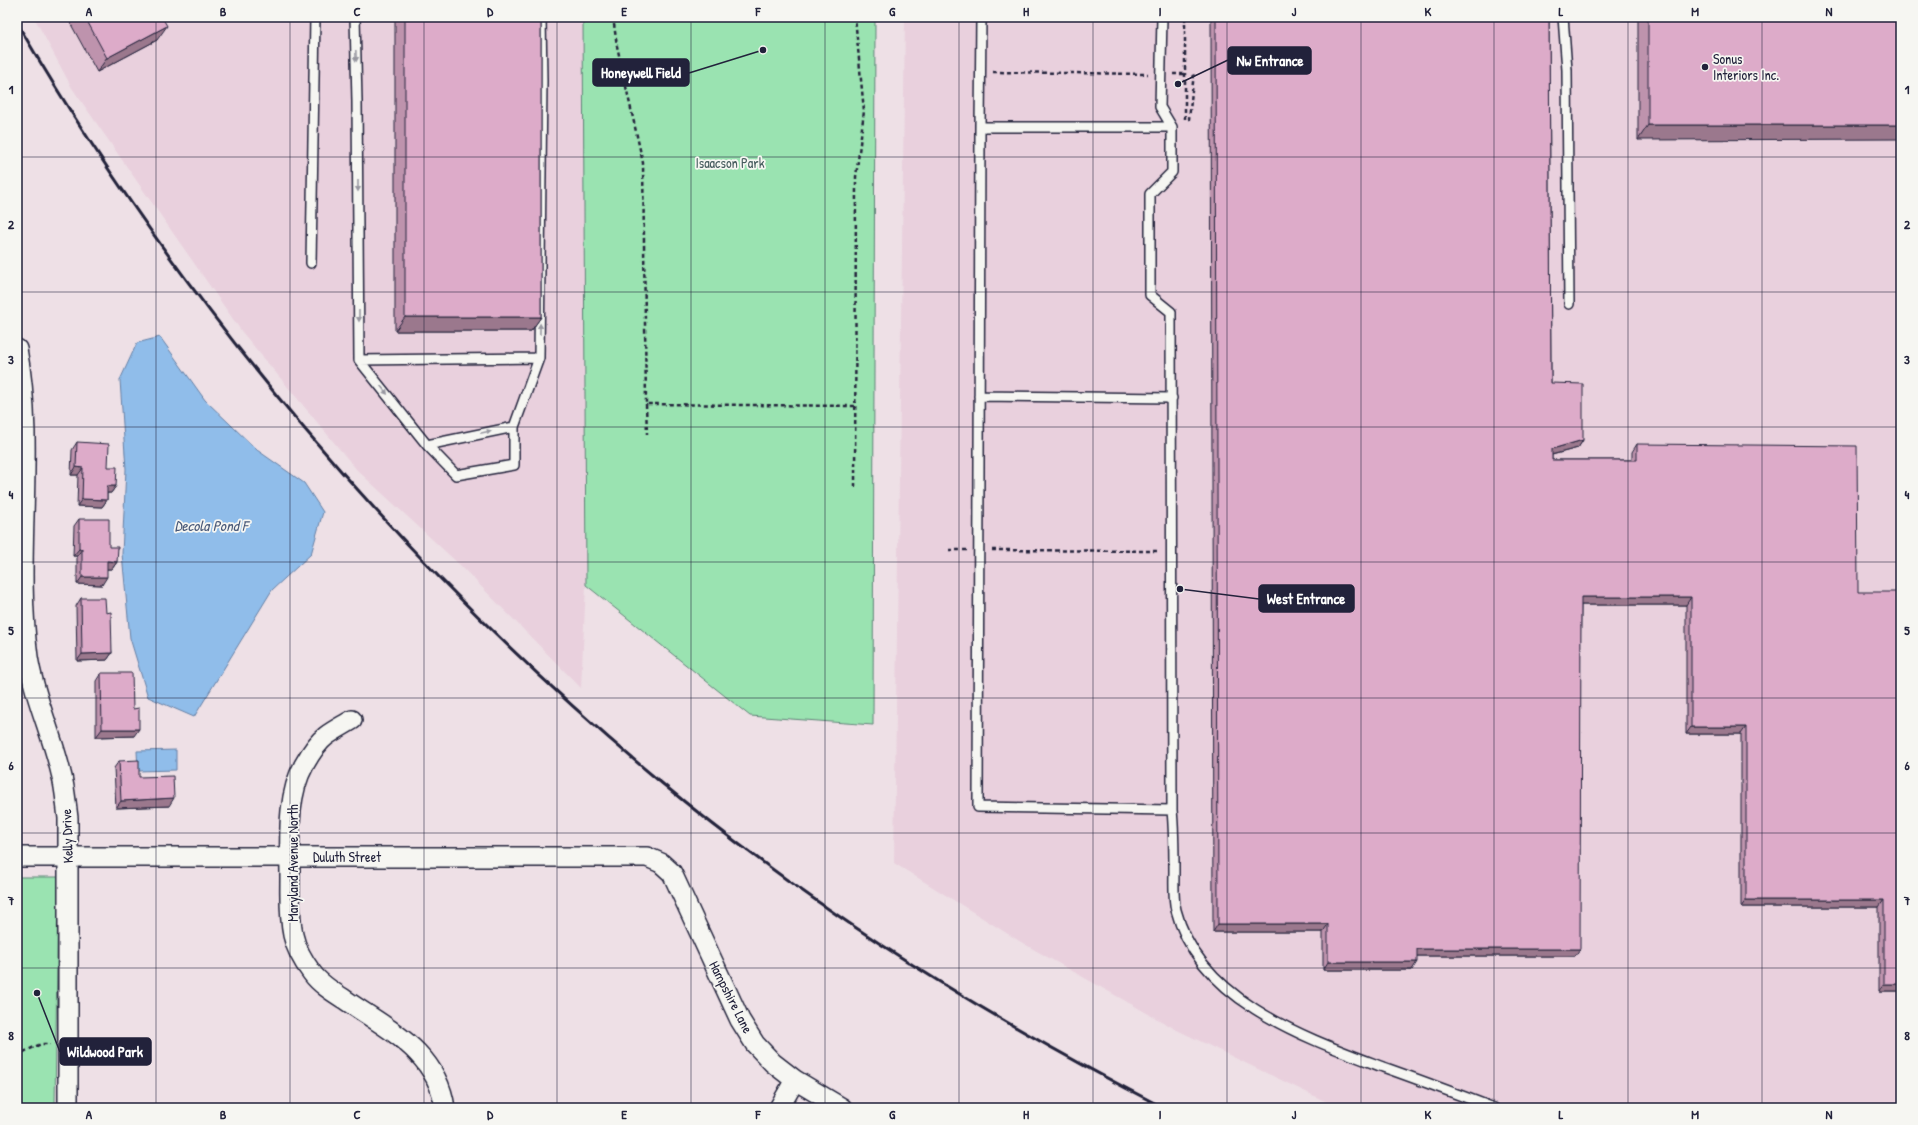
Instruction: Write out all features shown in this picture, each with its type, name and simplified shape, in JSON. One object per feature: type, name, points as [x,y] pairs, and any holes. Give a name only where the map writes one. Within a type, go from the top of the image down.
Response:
[{"type":"street","name":"Kelly Drive","points":[[17,349],[22,374],[25,414],[20,570],[28,657],[36,692],[62,773],[68,818],[68,1108]]},
{"type":"street","name":"Maryland Avenue North","points":[[352,720],[325,736],[304,765],[293,796],[290,858],[290,914],[293,936],[301,956],[313,974],[328,988],[410,1045],[425,1059],[437,1077],[443,1093],[445,1108]]},
{"type":"street","name":"Duluth Street","points":[[17,857],[647,857],[661,863],[672,873]]},
{"type":"street","name":"Hampshire Lane","points":[[672,873],[740,1020],[756,1044],[773,1063],[795,1080],[842,1108]]},
{"type":"street","points":[[779,1108],[795,1080]]},
{"type":"lane","points":[[311,263],[315,17]]},
{"type":"lane","points":[[355,17],[359,360],[427,445],[456,475],[514,465],[514,426],[540,358],[541,17]]},
{"type":"lane","points":[[981,17],[978,807],[1172,810]]},
{"type":"lane","points":[[1162,17],[1160,107],[1172,127],[1172,172],[1150,194],[1150,295],[1171,312],[1172,810],[1174,831],[1174,899],[1176,911],[1189,943],[1198,957],[1226,987],[1261,1013],[1318,1042],[1494,1108]]},
{"type":"lane","points":[[1563,17],[1567,70],[1569,304]]},
{"type":"lane","points":[[980,127],[1172,127]]},
{"type":"lane","points":[[359,360],[540,358]]},
{"type":"lane","points":[[980,396],[1172,398]]},
{"type":"lane","points":[[427,445],[514,426]]},
{"type":"path","points":[[613,17],[616,46],[642,163],[647,434]]},
{"type":"path","points":[[855,17],[864,110],[856,177],[855,487]]},
{"type":"path","points":[[1185,17],[1185,119],[1189,119],[1194,73]]},
{"type":"path","points":[[990,72],[1184,74]]},
{"type":"path","points":[[646,404],[855,406]]},
{"type":"path","points":[[949,550],[1172,552]]},
{"type":"path","points":[[17,1055],[42,1044],[51,1044]]},
{"type":"shaded area","points":[[34,17],[583,17],[586,585],[581,688],[461,566],[357,470],[242,332],[72,88]]},
{"type":"shaded area","points":[[905,17],[1901,17],[1901,1108],[1339,1108],[1177,1030],[1026,945],[894,863]]},
{"type":"green space","name":"Isaacson Park","points":[[583,17],[875,17],[873,725],[750,716],[586,585]]},
{"type":"green space","points":[[17,877],[58,877],[55,1108],[17,1108]]},
{"type":"water","name":"Decola Pond F","points":[[160,337],[205,400],[257,450],[304,483],[323,512],[311,554],[272,590],[194,717],[148,697],[130,638],[122,554],[126,469],[120,380],[137,343]]},
{"type":"water","points":[[176,750],[176,770],[138,771],[137,751]]},
{"type":"building","points":[[85,17],[162,17],[167,26],[107,58]]},
{"type":"building","points":[[405,17],[541,17],[541,317],[405,317]]},
{"type":"building","points":[[1216,17],[1549,17],[1551,383],[1583,384],[1583,440],[1552,449],[1552,460],[1637,460],[1637,444],[1857,446],[1858,592],[1901,592],[1901,984],[1884,984],[1884,900],[1746,900],[1746,727],[1691,727],[1691,597],[1581,597],[1580,949],[1417,949],[1417,962],[1328,962],[1328,924],[1218,924]]},
{"type":"building","points":[[1648,17],[1901,17],[1901,125],[1648,125]]},
{"type":"building","points":[[77,442],[109,444],[108,467],[117,467],[116,486],[107,486],[107,500],[82,499],[83,468],[76,467]]},
{"type":"building","points":[[79,519],[109,519],[109,547],[118,547],[117,562],[107,561],[107,577],[82,577],[82,549],[79,549]]},
{"type":"building","points":[[81,598],[105,598],[106,613],[111,612],[112,653],[82,654]]},
{"type":"building","points":[[101,673],[132,673],[133,709],[139,708],[139,729],[102,729]]},
{"type":"building","points":[[139,760],[139,777],[173,776],[174,798],[121,801],[119,761]]},
{"type":"railway","points":[[17,23],[82,129],[152,232],[226,332],[305,429],[388,523],[474,612],[564,698],[658,780],[717,827],[839,916],[966,998],[1097,1073],[1164,1108]]},
{"type":"place","name":"Honeywell Field","points":[[763,50]]},
{"type":"place","name":"Sonus Interiors Inc.","points":[[1705,67]]},
{"type":"place","name":"Nw Entrance","points":[[1178,84]]},
{"type":"place","name":"West Entrance","points":[[1180,589]]},
{"type":"place","name":"Wildwood Park","points":[[37,993]]}]
